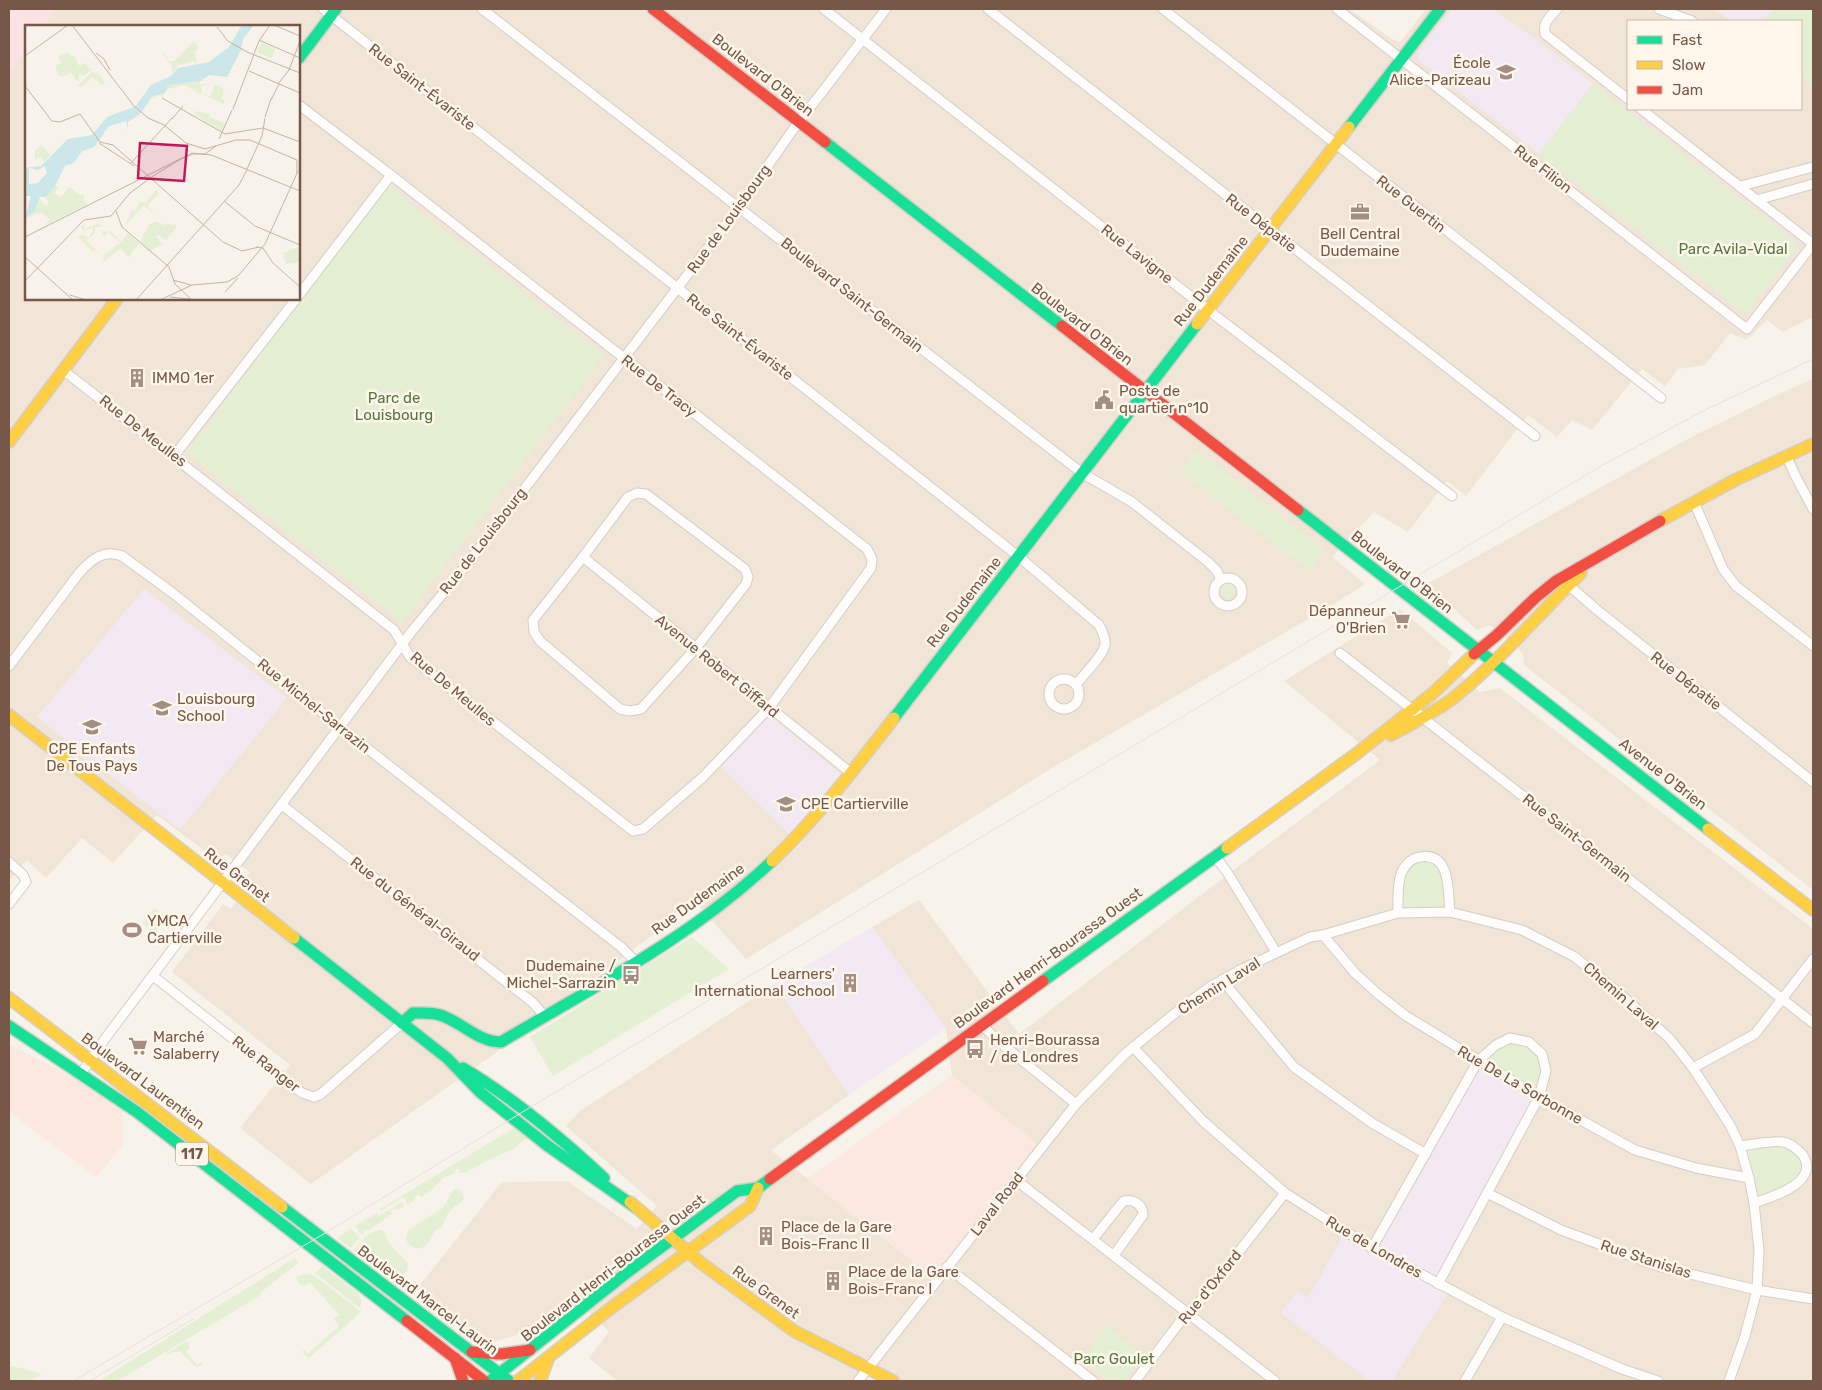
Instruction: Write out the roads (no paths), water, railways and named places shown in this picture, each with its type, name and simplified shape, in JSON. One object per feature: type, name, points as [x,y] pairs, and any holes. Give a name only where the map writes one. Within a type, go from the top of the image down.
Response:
[{"type":"street","name":"Boulevard Saint-Germain","points":[[482,9],[1082,473],[1118,493],[1139,508],[1208,562],[1217,571],[1221,580]]},
{"type":"street","name":"Boulevard O'Brien","points":[[653,9],[1494,661]]},
{"type":"street","name":"Rue Lavigne","points":[[824,9],[1208,310],[1452,496]]},
{"type":"street","name":"Rue de Louisbourg","points":[[81,1074],[340,726],[468,562],[739,207],[799,122],[886,9]]},
{"type":"street","name":"Rue Dépatie","points":[[988,9],[1535,436]]},
{"type":"street","name":"Rue Guertin","points":[[1163,9],[1661,398]]},
{"type":"street","name":"Rue Filion","points":[[1337,9],[1747,329],[1813,244]]},
{"type":"street","name":"Rue Dudemaine","points":[[402,1023],[413,1013],[434,1013],[450,1018],[485,1040],[497,1043],[505,1040],[704,918],[753,879],[788,846],[850,773],[1440,9]]},
{"type":"street","points":[[1556,9],[1546,23],[1544,30],[1549,37],[1627,98]]},
{"type":"street","points":[[1659,9],[1687,20]]},
{"type":"street","points":[[300,56],[330,11]]},
{"type":"street","name":"Rue Saint-Évariste","points":[[330,11],[677,288],[1018,556],[1099,625],[1104,635],[1104,646],[1101,653],[1076,685]]},
{"type":"street","name":"Rue De Tracy","points":[[300,106],[391,175],[866,549],[872,560],[871,568],[769,708]]},
{"type":"street","points":[[1642,110],[1813,244]]},
{"type":"street","points":[[1741,186],[1813,167]]},
{"type":"street","points":[[300,294],[391,175]]},
{"type":"street","points":[[1757,200],[1813,184]]},
{"type":"street","points":[[9,442],[116,300]]},
{"type":"street","points":[[174,456],[295,300]]},
{"type":"street","name":"Rue De Meulles","points":[[63,370],[394,630],[410,657],[633,831],[642,829],[703,777],[769,708]]},
{"type":"street","name":"Boulevard Henri-Bourassa Ouest","points":[[490,1381],[504,1378],[530,1350],[609,1286],[737,1191],[758,1188],[1356,754],[1432,694],[1497,636],[1535,598],[1565,581],[1597,558],[1694,502],[1786,455],[1813,444]]},
{"type":"street","points":[[1786,455],[1813,509]]},
{"type":"street","points":[[637,493],[646,494],[745,569],[748,577],[746,584],[695,649],[641,709],[629,711],[620,708],[540,641],[534,632],[533,620],[628,497],[637,493]]},
{"type":"street","points":[[1694,502],[1723,569],[1736,586],[1813,646]]},
{"type":"street","name":"Rue Michel-Sarrazin","points":[[9,666],[86,565],[99,555],[118,554],[170,591],[622,947],[635,962]]},
{"type":"street","name":"Avenue Robert Giffard","points":[[583,557],[850,773]]},
{"type":"street","name":"Rue Dépatie","points":[[1565,581],[1596,609],[1813,782]]},
{"type":"street","name":"Boulevard Henri-Bourassa Ouest","points":[[1356,754],[1423,718],[1455,696],[1494,661],[1565,581]]},
{"type":"street","name":"Rue Saint-Germain","points":[[1340,653],[1813,1023]]},
{"type":"street","name":"Avenue O'Brien","points":[[1494,661],[1813,910]]},
{"type":"street","name":"Rue Grenet","points":[[9,715],[447,1058],[489,1083],[545,1126],[574,1150],[635,1207],[688,1251],[787,1326],[893,1381]]},
{"type":"street","name":"Rue du Général-Giraud","points":[[282,805],[532,1002],[545,1016]]},
{"type":"street","points":[[1215,856],[1227,872],[1276,952]]},
{"type":"street","points":[[1398,913],[1400,875],[1406,864],[1418,857],[1430,856],[1442,864],[1448,877],[1450,912]]},
{"type":"street","points":[[9,862],[23,875],[26,882],[9,904]]},
{"type":"street","name":"Chemin Laval","points":[[1133,1047],[1185,1005],[1222,980],[1276,952],[1310,937],[1398,913],[1450,912],[1522,930],[1575,957],[1670,1039],[1693,1068],[1730,1125],[1740,1146],[1750,1178],[1759,1250],[1757,1290],[1745,1336],[1729,1381]]},
{"type":"street","name":"Rue De La Sorbonne","points":[[1323,935],[1355,973],[1406,1016],[1539,1097],[1635,1150],[1696,1168],[1750,1178]]},
{"type":"street","points":[[1693,1068],[1755,1034],[1813,959]]},
{"type":"street","name":"Rue Ranger","points":[[153,976],[302,1093],[310,1096],[321,1094],[402,1023]]},
{"type":"street","points":[[1222,980],[1294,1067],[1372,1123],[1426,1154]]},
{"type":"street","name":"Boulevard Laurentien","points":[[9,998],[91,1059],[329,1244]]},
{"type":"street","points":[[982,1025],[998,1041],[1076,1104]]},
{"type":"street","name":"Boulevard Laurentien","points":[[9,1026],[137,1112],[319,1252]]},
{"type":"street","name":"Rue De La Sorbonne","points":[[1372,1248],[1478,1061],[1496,1045],[1510,1038],[1529,1042],[1542,1054],[1546,1070],[1539,1097],[1438,1284]]},
{"type":"street","name":"Laval Road","points":[[868,1368],[1076,1104],[1133,1047]]},
{"type":"street","name":"Rue de Londres","points":[[1133,1047],[1202,1121],[1285,1194],[1372,1248],[1502,1317],[1622,1369],[1658,1381]]},
{"type":"street","points":[[1740,1146],[1782,1142],[1796,1148],[1805,1159],[1806,1170],[1802,1181],[1784,1193],[1754,1203]]},
{"type":"street","points":[[1016,1180],[1275,1381]]},
{"type":"street","name":"Boulevard Henri-Bourassa Ouest","points":[[518,1381],[607,1311],[750,1206],[758,1188]]},
{"type":"street","name":"Rue Stanislas","points":[[1487,1193],[1561,1230],[1661,1267],[1757,1290],[1813,1299]]},
{"type":"street","name":"Rue d'Oxford","points":[[1135,1381],[1285,1194]]},
{"type":"street","points":[[1093,1239],[1124,1201],[1133,1201],[1141,1208],[1143,1215],[1114,1255]]},
{"type":"street","name":"Boulevard Marcel-Laurin","points":[[329,1244],[504,1378]]},
{"type":"street","name":"Boulevard Marcel-Laurin","points":[[319,1252],[484,1381]]},
{"type":"street","points":[[947,1267],[1093,1381]]},
{"type":"street","points":[[1464,1381],[1502,1317]]},
{"type":"street","points":[[472,1352],[502,1354],[530,1350]]},
{"type":"street","points":[[455,1358],[462,1381]]},
{"type":"street","points":[[540,1381],[548,1358]]},
{"type":"street","points":[[858,1381],[868,1368]]},
{"type":"tram line","points":[[73,1381],[327,1232],[534,1105],[1606,463],[1703,411],[1813,359]]},
{"type":"tram line","points":[[90,1381],[193,1319]]},
{"type":"place","name":"École Alice-Parizeau","points":[[1506,72]]},
{"type":"place","name":"Bell Central Dudemaine","points":[[1360,212]]},
{"type":"place","name":"IMMO 1er","points":[[137,378]]},
{"type":"place","name":"Poste de quartier n°10","points":[[1104,400]]},
{"type":"place","name":"Dépanneur O'Brien","points":[[1401,620]]},
{"type":"place","name":"Louisbourg School","points":[[162,708]]},
{"type":"place","name":"CPE Enfants De Tous Pays","points":[[92,727]]},
{"type":"place","name":"CPE Cartierville","points":[[786,804]]},
{"type":"place","name":"YMCA Cartierville","points":[[132,930]]},
{"type":"place","name":"Dudemaine / Michel-Sarrazin","points":[[631,975]]},
{"type":"place","name":"Learners' International School","points":[[850,983]]},
{"type":"place","name":"Marché Salaberry","points":[[138,1046]]},
{"type":"place","name":"Henri-Bourassa / de Londres","points":[[975,1049]]},
{"type":"place","name":"Place de la Gare Bois-Franc II","points":[[766,1236]]},
{"type":"place","name":"Place de la Gare Bois-Franc I","points":[[833,1281]]},
{"type":"park label","name":"Parc Avila-Vidal","points":[[1733,249]]},
{"type":"park label","name":"Parc de Louisbourg","points":[[394,406]]},
{"type":"park label","name":"Parc Goulet","points":[[1114,1359]]}]
